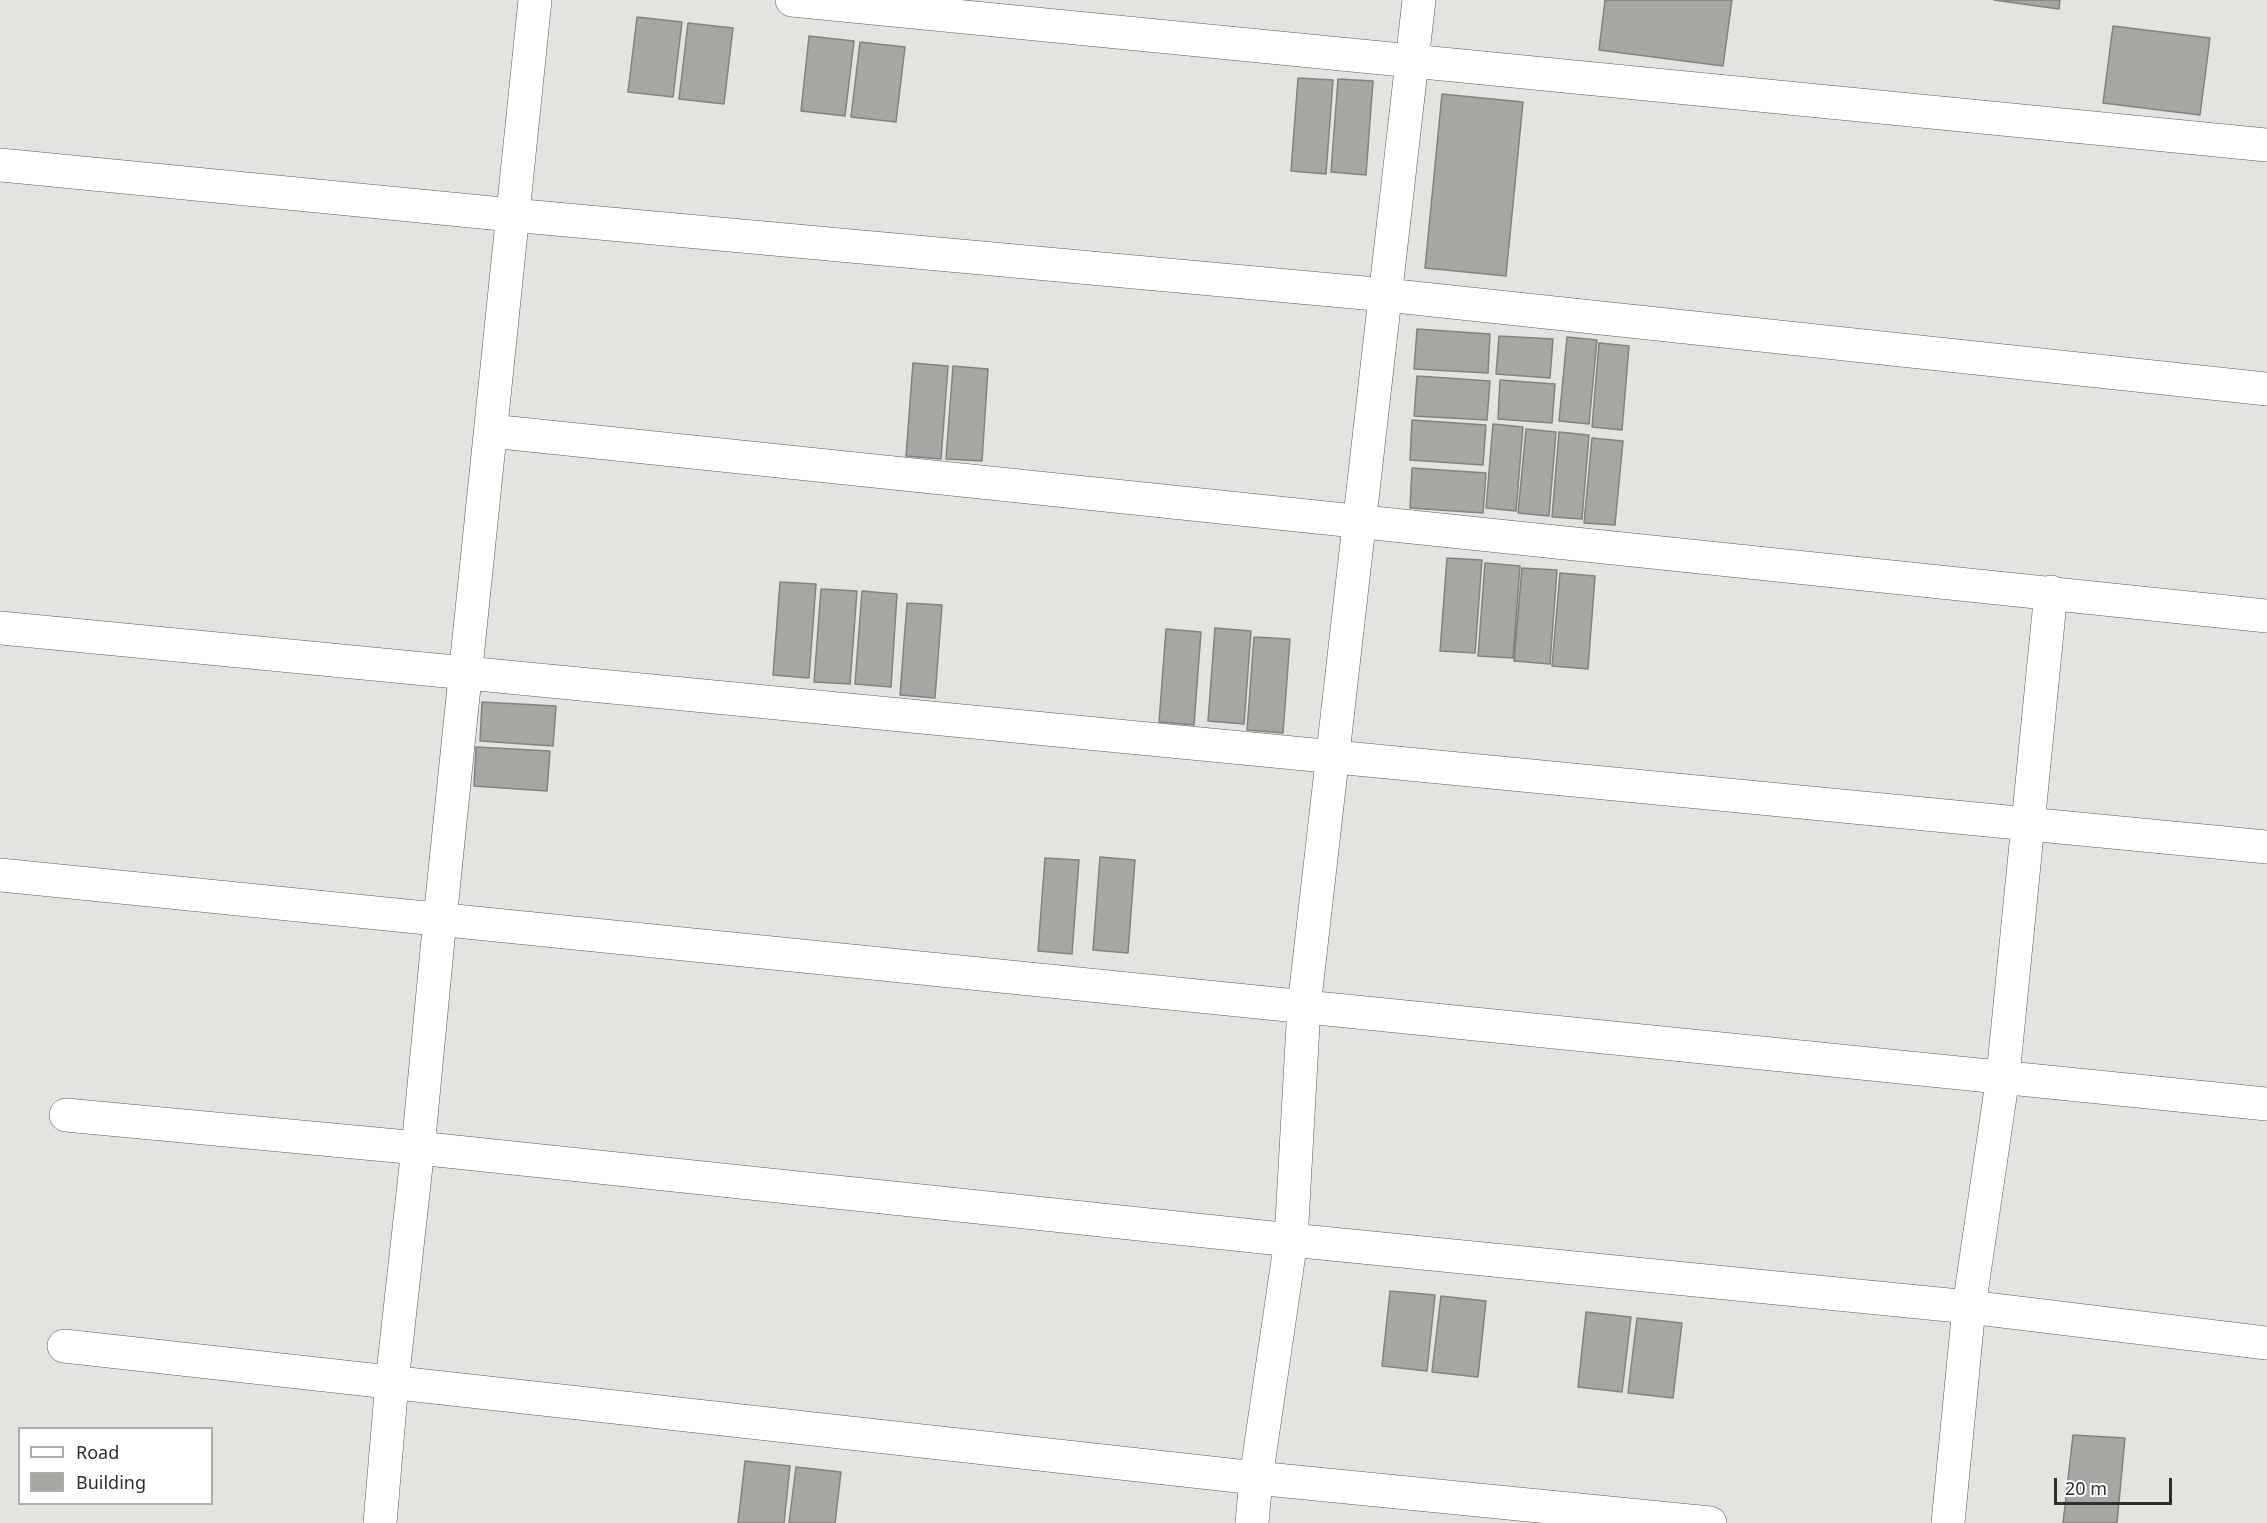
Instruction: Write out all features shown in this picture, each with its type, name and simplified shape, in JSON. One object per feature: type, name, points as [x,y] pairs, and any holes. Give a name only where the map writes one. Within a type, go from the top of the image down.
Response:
[{"type":"street","points":[[380,1523],[392,1382],[535,0]]},
{"type":"street","points":[[792,0],[2267,145]]},
{"type":"street","points":[[1252,1523],[1256,1478],[1291,1240],[1305,1007],[1419,0]]},
{"type":"street","points":[[0,165],[512,215],[1386,295],[2267,389]]},
{"type":"street","points":[[491,431],[2267,616]]},
{"type":"street","points":[[1948,1523],[1969,1307],[2003,1076],[2051,592]]},
{"type":"street","points":[[0,628],[2267,847]]},
{"type":"street","points":[[0,874],[2267,1104]]},
{"type":"street","points":[[66,1115],[418,1148],[1291,1240],[1969,1307],[2267,1343]]},
{"type":"street","points":[[64,1346],[1256,1478],[1710,1523]]},
{"type":"building","points":[[1605,0],[1732,0],[1723,66],[1599,50]]},
{"type":"building","points":[[1994,0],[2060,0],[2059,9]]},
{"type":"building","points":[[637,17],[682,22],[673,97],[628,92]]},
{"type":"building","points":[[688,23],[733,28],[724,104],[679,99]]},
{"type":"building","points":[[2113,26],[2210,38],[2200,115],[2103,103]]},
{"type":"building","points":[[809,36],[854,41],[845,116],[801,111]]},
{"type":"building","points":[[860,42],[905,47],[896,122],[851,117]]},
{"type":"building","points":[[1298,78],[1333,80],[1326,174],[1291,171]]},
{"type":"building","points":[[1338,79],[1373,81],[1366,175],[1331,172]]},
{"type":"building","points":[[1442,94],[1523,102],[1506,276],[1425,268]]},
{"type":"building","points":[[1417,329],[1490,334],[1488,373],[1414,369]]},
{"type":"building","points":[[1499,336],[1553,339],[1550,378],[1496,374]]},
{"type":"building","points":[[1567,337],[1597,340],[1589,424],[1559,421]]},
{"type":"building","points":[[1599,343],[1629,346],[1622,430],[1592,427]]},
{"type":"building","points":[[913,363],[948,366],[941,459],[906,456]]},
{"type":"building","points":[[953,366],[988,369],[982,461],[946,459]]},
{"type":"building","points":[[1417,376],[1490,381],[1487,420],[1414,416]]},
{"type":"building","points":[[1500,380],[1555,384],[1552,423],[1498,419]]},
{"type":"building","points":[[1412,420],[1486,425],[1483,465],[1410,460]]},
{"type":"building","points":[[1493,424],[1523,427],[1516,511],[1486,508]]},
{"type":"building","points":[[1526,429],[1556,432],[1549,516],[1518,513]]},
{"type":"building","points":[[1559,432],[1589,435],[1582,519],[1552,517]]},
{"type":"building","points":[[1592,438],[1623,441],[1615,525],[1584,523]]},
{"type":"building","points":[[1412,468],[1486,473],[1483,513],[1410,508]]},
{"type":"building","points":[[1447,558],[1482,560],[1475,653],[1440,651]]},
{"type":"building","points":[[1485,563],[1520,566],[1513,658],[1478,656]]},
{"type":"building","points":[[1522,568],[1557,570],[1550,664],[1514,661]]},
{"type":"building","points":[[1560,573],[1595,576],[1588,669],[1552,666]]},
{"type":"building","points":[[780,582],[816,584],[809,678],[773,675]]},
{"type":"building","points":[[821,589],[857,591],[850,684],[814,682]]},
{"type":"building","points":[[862,591],[897,594],[891,687],[855,684]]},
{"type":"building","points":[[907,603],[942,605],[935,698],[900,695]]},
{"type":"building","points":[[1215,628],[1251,631],[1244,724],[1208,721]]},
{"type":"building","points":[[1166,629],[1201,632],[1194,725],[1159,722]]},
{"type":"building","points":[[1254,637],[1290,639],[1283,733],[1247,730]]},
{"type":"building","points":[[482,702],[556,706],[553,746],[480,741]]},
{"type":"building","points":[[476,747],[550,751],[547,791],[474,786]]},
{"type":"building","points":[[1100,857],[1135,860],[1128,953],[1093,950]]},
{"type":"building","points":[[1045,858],[1079,860],[1072,954],[1038,951]]},
{"type":"building","points":[[1390,1291],[1435,1295],[1427,1371],[1382,1366]]},
{"type":"building","points":[[1441,1296],[1486,1301],[1478,1377],[1432,1372]]},
{"type":"building","points":[[1586,1312],[1631,1317],[1622,1392],[1578,1387]]},
{"type":"building","points":[[1637,1318],[1682,1323],[1673,1398],[1628,1393]]},
{"type":"building","points":[[2073,1435],[2125,1438],[2117,1523],[2063,1523]]},
{"type":"building","points":[[745,1461],[790,1466],[784,1523],[738,1523]]},
{"type":"building","points":[[796,1467],[841,1472],[835,1523],[789,1523]]}]
